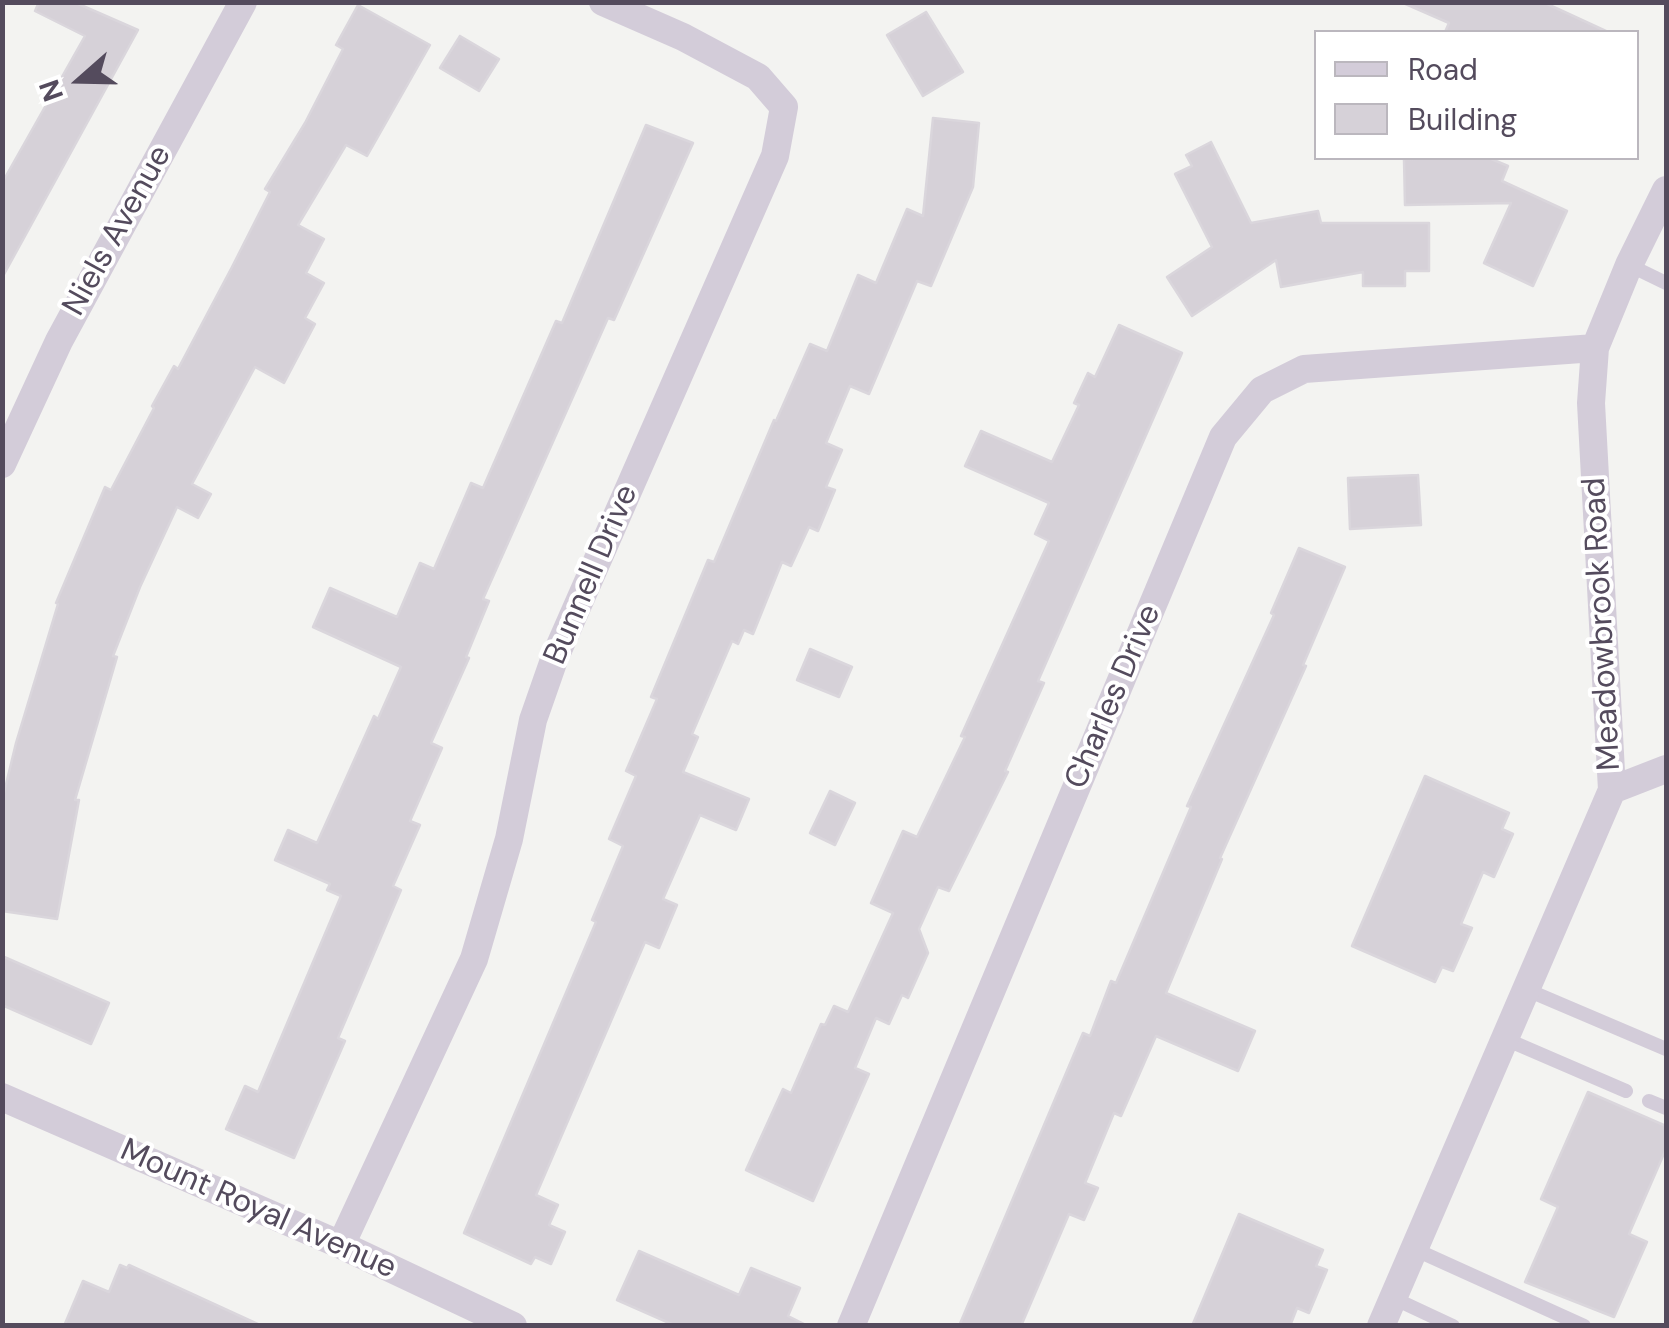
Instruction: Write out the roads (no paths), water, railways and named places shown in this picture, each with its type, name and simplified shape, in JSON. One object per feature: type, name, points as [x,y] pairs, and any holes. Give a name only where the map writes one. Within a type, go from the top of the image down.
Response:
[{"type":"street","name":"Niels Avenue","points":[[2,464],[58,341],[243,2]]},
{"type":"street","name":"Bunnell Drive","points":[[341,1245],[474,959],[510,839],[533,720],[556,657],[775,156],[784,107],[758,77],[603,2]]},
{"type":"street","name":"Meadowbrook Road","points":[[1381,1326],[1612,790],[1591,403],[1596,348],[1629,265],[1666,190]]},
{"type":"street","name":"Charles Drive","points":[[851,1326],[1223,437],[1262,390],[1304,370],[1596,348]]},
{"type":"street","points":[[1612,790],[1666,769]]},
{"type":"street","name":"Mount Royal Avenue","points":[[2,1098],[341,1245],[513,1326]]},
{"type":"lane","points":[[1629,265],[1666,282]]},
{"type":"lane","points":[[1525,989],[1666,1049]]},
{"type":"lane","points":[[1502,1038],[1626,1091]]},
{"type":"lane","points":[[1650,1101],[1666,1108]]},
{"type":"lane","points":[[1414,1249],[1584,1326]]},
{"type":"lane","points":[[1393,1298],[1452,1326]]}]
